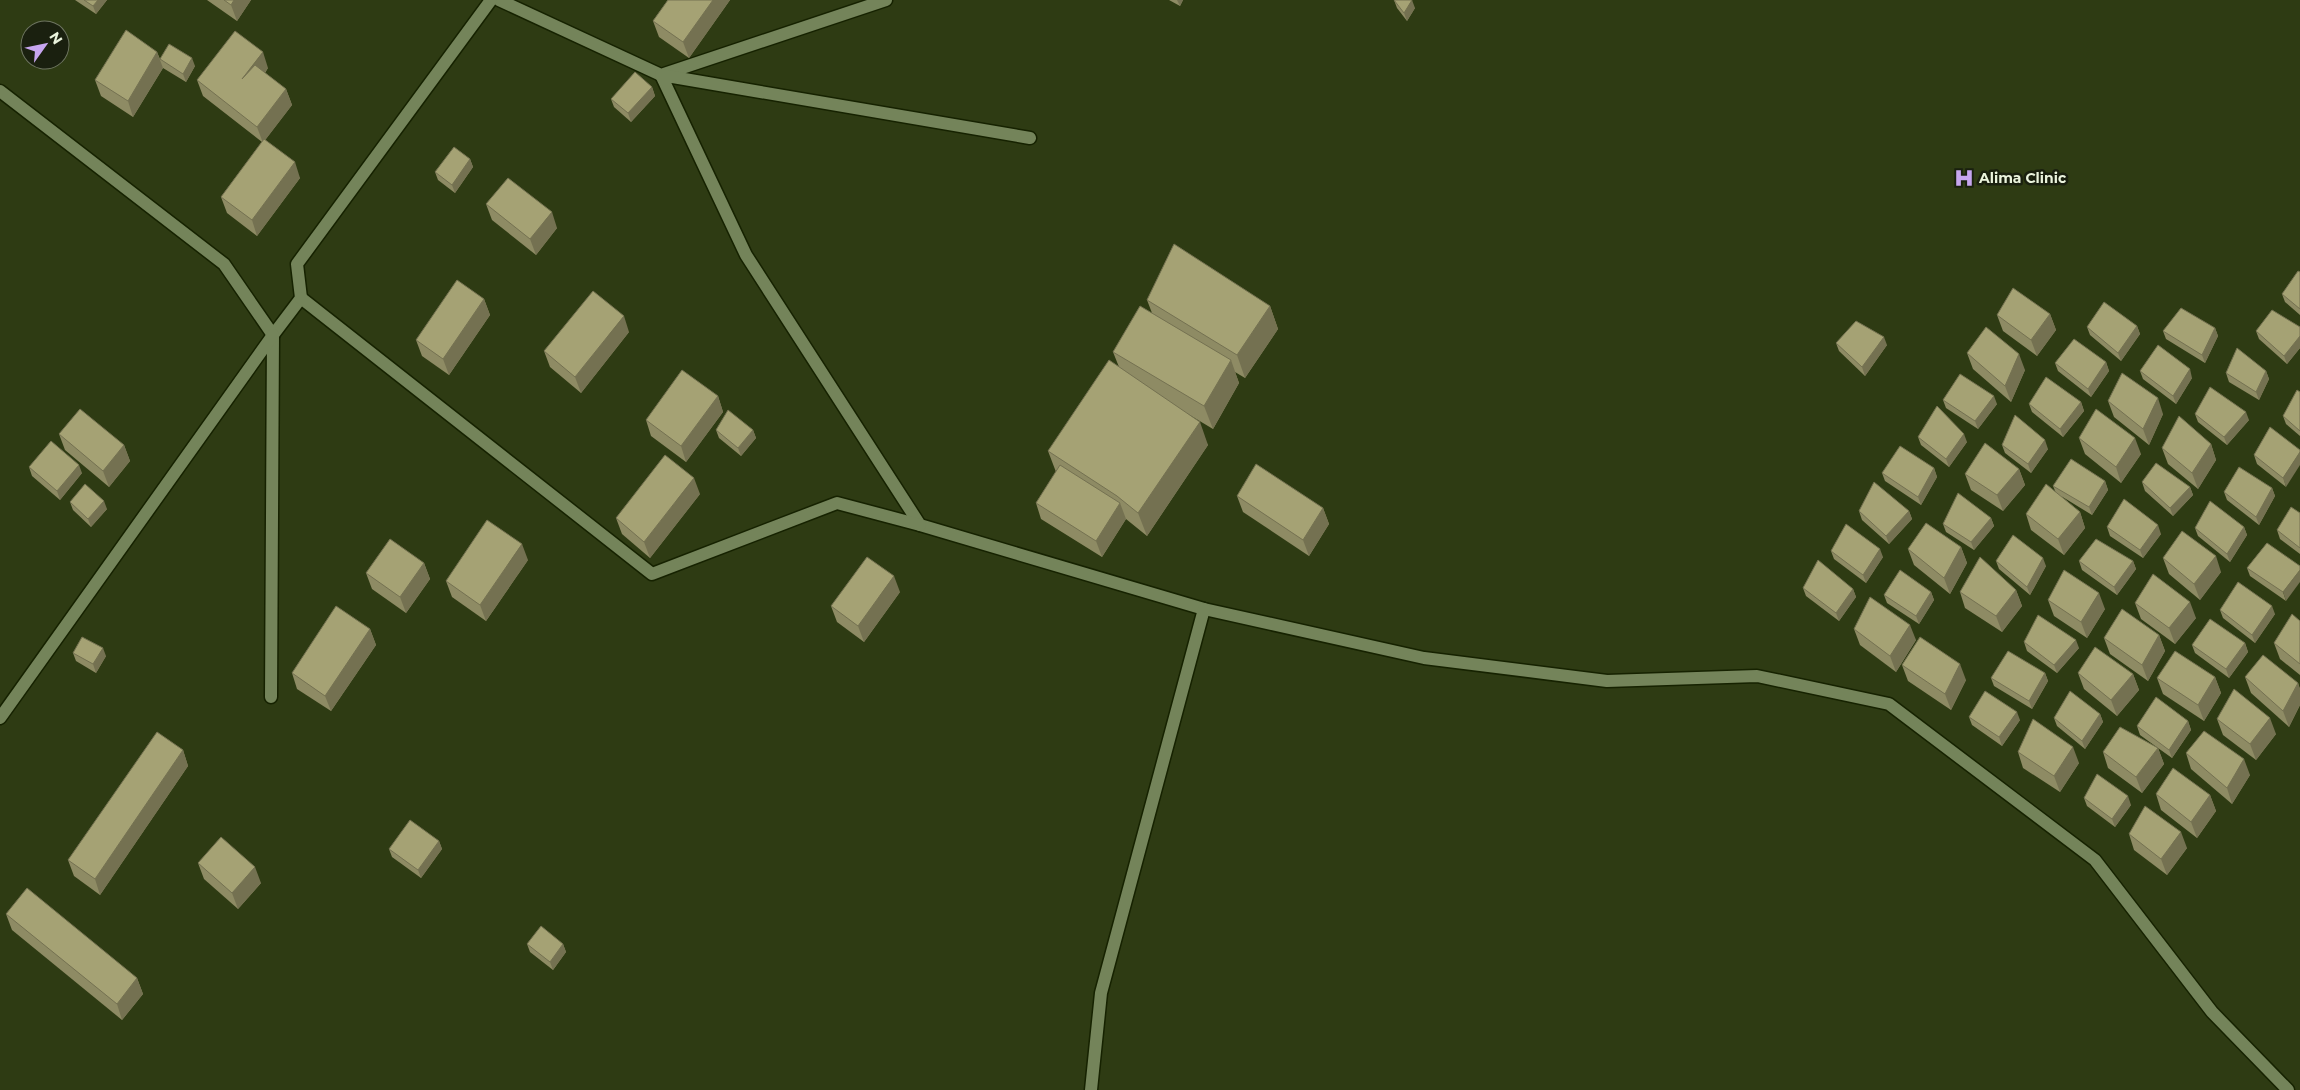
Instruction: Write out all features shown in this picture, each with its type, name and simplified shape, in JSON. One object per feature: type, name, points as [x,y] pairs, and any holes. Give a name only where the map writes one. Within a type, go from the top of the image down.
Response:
[{"type":"street","points":[[0,718],[301,298],[297,264],[491,0]]},
{"type":"street","points":[[499,0],[661,76],[1030,138]]},
{"type":"street","points":[[661,76],[886,0]]},
{"type":"street","points":[[661,76],[746,255],[920,525]]},
{"type":"street","points":[[0,91],[224,264],[274,335],[271,697]]},
{"type":"street","points":[[301,298],[652,574],[837,503],[920,525],[1204,609],[1424,658],[1607,681],[1757,676],[1889,704],[2095,860],[2212,1012],[2288,1090]]},
{"type":"street","points":[[1091,1090],[1101,993],[1204,609]]},
{"type":"building","points":[[84,0],[98,0],[93,6]]},
{"type":"building","points":[[224,0],[234,0],[231,5]]},
{"type":"building","points":[[668,0],[713,0],[683,42],[653,21]]},
{"type":"building","points":[[1394,0],[1412,0],[1404,13]]},
{"type":"building","points":[[126,30],[157,52],[128,101],[95,80]]},
{"type":"building","points":[[235,31],[263,52],[242,79],[255,65],[286,89],[257,127],[197,80]]},
{"type":"building","points":[[169,44],[192,58],[183,74],[160,59]]},
{"type":"building","points":[[635,72],[652,87],[628,113],[611,99]]},
{"type":"building","points":[[264,139],[295,162],[252,220],[221,197]]},
{"type":"building","points":[[454,147],[470,159],[452,185],[435,172]]},
{"type":"building","points":[[508,178],[552,212],[530,239],[486,204]]},
{"type":"building","points":[[1174,244],[1270,306],[1237,355],[1147,300]]},
{"type":"building","points":[[2298,271],[2300,272],[2300,309],[2282,294]]},
{"type":"building","points":[[457,280],[484,299],[443,359],[416,340]]},
{"type":"building","points":[[2013,288],[2050,314],[2031,340],[1997,315]]},
{"type":"building","points":[[593,291],[624,316],[575,377],[544,351]]},
{"type":"building","points":[[2104,302],[2137,326],[2118,353],[2087,327]]},
{"type":"building","points":[[1140,306],[1231,360],[1204,406],[1113,352]]},
{"type":"building","points":[[2181,308],[2215,328],[2202,355],[2163,331]]},
{"type":"building","points":[[2272,310],[2300,327],[2300,336],[2284,356],[2256,331]]},
{"type":"building","points":[[1856,321],[1884,337],[1862,367],[1836,343]]},
{"type":"building","points":[[1986,327],[2019,354],[2005,386],[1967,353]]},
{"type":"building","points":[[2074,339],[2106,362],[2088,389],[2055,363]]},
{"type":"building","points":[[2158,345],[2190,369],[2173,396],[2140,371]]},
{"type":"building","points":[[2237,348],[2266,371],[2256,392],[2226,373]]},
{"type":"building","points":[[1109,360],[1200,422],[1138,513],[1117,496],[1048,451]]},
{"type":"building","points":[[682,370],[718,396],[681,446],[646,420]]},
{"type":"building","points":[[2122,373],[2158,398],[2143,429],[2108,401]]},
{"type":"building","points":[[1960,374],[1994,396],[1975,421],[1943,400]]},
{"type":"building","points":[[2046,377],[2081,402],[2060,429],[2029,404]]},
{"type":"building","points":[[2210,387],[2246,412],[2224,437],[2195,414]]},
{"type":"building","points":[[2297,390],[2300,392],[2300,431],[2283,416]]},
{"type":"building","points":[[1937,406],[1964,434],[1946,459],[1918,437]]},
{"type":"building","points":[[80,409],[124,445],[103,471],[59,434]]},
{"type":"building","points":[[2096,409],[2135,438],[2116,467],[2079,438]]},
{"type":"building","points":[[728,410],[753,430],[738,448],[716,430]]},
{"type":"building","points":[[2015,415],[2045,440],[2028,464],[2002,445]]},
{"type":"building","points":[[2179,416],[2211,444],[2192,473],[2162,448]]},
{"type":"building","points":[[2270,427],[2300,450],[2283,478],[2254,455]]},
{"type":"building","points":[[51,441],[79,465],[57,491],[29,467]]},
{"type":"building","points":[[1985,443],[2019,469],[1997,495],[1965,474]]},
{"type":"building","points":[[1900,446],[1934,468],[1918,497],[1882,473]]},
{"type":"building","points":[[665,455],[694,478],[644,542],[616,518]]},
{"type":"building","points":[[2071,459],[2105,481],[2089,507],[2053,486]]},
{"type":"building","points":[[2156,463],[2190,487],[2170,508],[2142,482]]},
{"type":"building","points":[[1256,464],[1323,508],[1303,540],[1237,496]]},
{"type":"building","points":[[1060,465],[1120,503],[1096,541],[1036,503]]},
{"type":"building","points":[[2239,467],[2272,488],[2256,517],[2224,492]]},
{"type":"building","points":[[1874,482],[1909,511],[1886,536],[1859,511]]},
{"type":"building","points":[[85,484],[104,501],[88,519],[70,502]]},
{"type":"building","points":[[2046,484],[2080,512],[2058,539],[2026,514]]},
{"type":"building","points":[[1958,493],[1991,518],[1971,542],[1943,524]]},
{"type":"building","points":[[2124,499],[2158,525],[2140,550],[2107,527]]},
{"type":"building","points":[[2210,501],[2244,527],[2227,554],[2195,528]]},
{"type":"building","points":[[2291,507],[2300,513],[2300,548],[2277,530]]},
{"type":"building","points":[[487,520],[522,544],[480,605],[446,581]]},
{"type":"building","points":[[1926,523],[1961,547],[1944,578],[1908,549]]},
{"type":"building","points":[[1846,524],[1880,549],[1863,575],[1831,551]]},
{"type":"building","points":[[2182,531],[2216,556],[2194,584],[2163,558]]},
{"type":"building","points":[[2013,535],[2043,558],[2027,587],[1996,561]]},
{"type":"building","points":[[390,539],[424,563],[400,597],[366,573]]},
{"type":"building","points":[[2096,539],[2133,561],[2114,587],[2079,561]]},
{"type":"building","points":[[2267,543],[2300,566],[2300,570],[2283,592],[2247,568]]},
{"type":"building","points":[[867,557],[894,576],[858,626],[831,606]]},
{"type":"building","points":[[1980,557],[2016,590],[1996,616],[1960,592]]},
{"type":"building","points":[[1818,560],[1853,589],[1836,613],[1803,588]]},
{"type":"building","points":[[1900,570],[1931,592],[1916,616],[1884,595]]},
{"type":"building","points":[[2064,570],[2099,593],[2081,622],[2048,600]]},
{"type":"building","points":[[2153,574],[2190,602],[2169,628],[2135,603]]},
{"type":"building","points":[[2238,582],[2272,606],[2252,635],[2220,610]]},
{"type":"building","points":[[1870,597],[1910,625],[1890,656],[1854,629]]},
{"type":"building","points":[[336,606],[370,629],[325,696],[292,673]]},
{"type":"building","points":[[2122,609],[2159,635],[2142,665],[2104,638]]},
{"type":"building","points":[[2292,614],[2300,621],[2300,664],[2274,643]]},
{"type":"building","points":[[2038,615],[2076,640],[2054,665],[2024,642]]},
{"type":"building","points":[[2210,619],[2245,643],[2226,669],[2192,645]]},
{"type":"building","points":[[82,637],[103,648],[93,664],[73,653]]},
{"type":"building","points":[[1920,637],[1960,664],[1945,694],[1902,665]]},
{"type":"building","points":[[2095,647],[2133,674],[2111,700],[2078,673]]},
{"type":"building","points":[[2008,651],[2045,673],[2029,701],[1991,678]]},
{"type":"building","points":[[2175,651],[2215,677],[2198,705],[2157,678]]},
{"type":"building","points":[[2263,655],[2298,683],[2283,711],[2245,677]]},
{"type":"building","points":[[2234,689],[2270,718],[2250,744],[2217,719]]},
{"type":"building","points":[[1985,691],[2017,712],[1999,737],[1969,717]]},
{"type":"building","points":[[2070,691],[2100,714],[2082,741],[2054,718]]},
{"type":"building","points":[[2156,697],[2188,721],[2169,750],[2137,726]]},
{"type":"building","points":[[2033,719],[2073,747],[2054,776],[2018,752]]},
{"type":"building","points":[[2120,727],[2158,748],[2136,777],[2103,752]]},
{"type":"building","points":[[2204,731],[2244,759],[2227,788],[2186,753]]},
{"type":"building","points":[[157,732],[183,750],[95,879],[68,860]]},
{"type":"building","points":[[2173,768],[2210,795],[2191,822],[2156,794]]},
{"type":"building","points":[[2097,774],[2128,796],[2112,819],[2084,798]]},
{"type":"building","points":[[2145,806],[2181,832],[2161,859],[2129,834]]},
{"type":"building","points":[[410,820],[439,841],[418,870],[389,849]]},
{"type":"building","points":[[221,837],[255,867],[232,893],[198,863]]},
{"type":"building","points":[[27,888],[137,978],[117,1004],[6,914]]},
{"type":"building","points":[[541,926],[563,944],[550,962],[527,944]]},
{"type":"place","name":"Alima Clinic","points":[[1964,178]]}]
